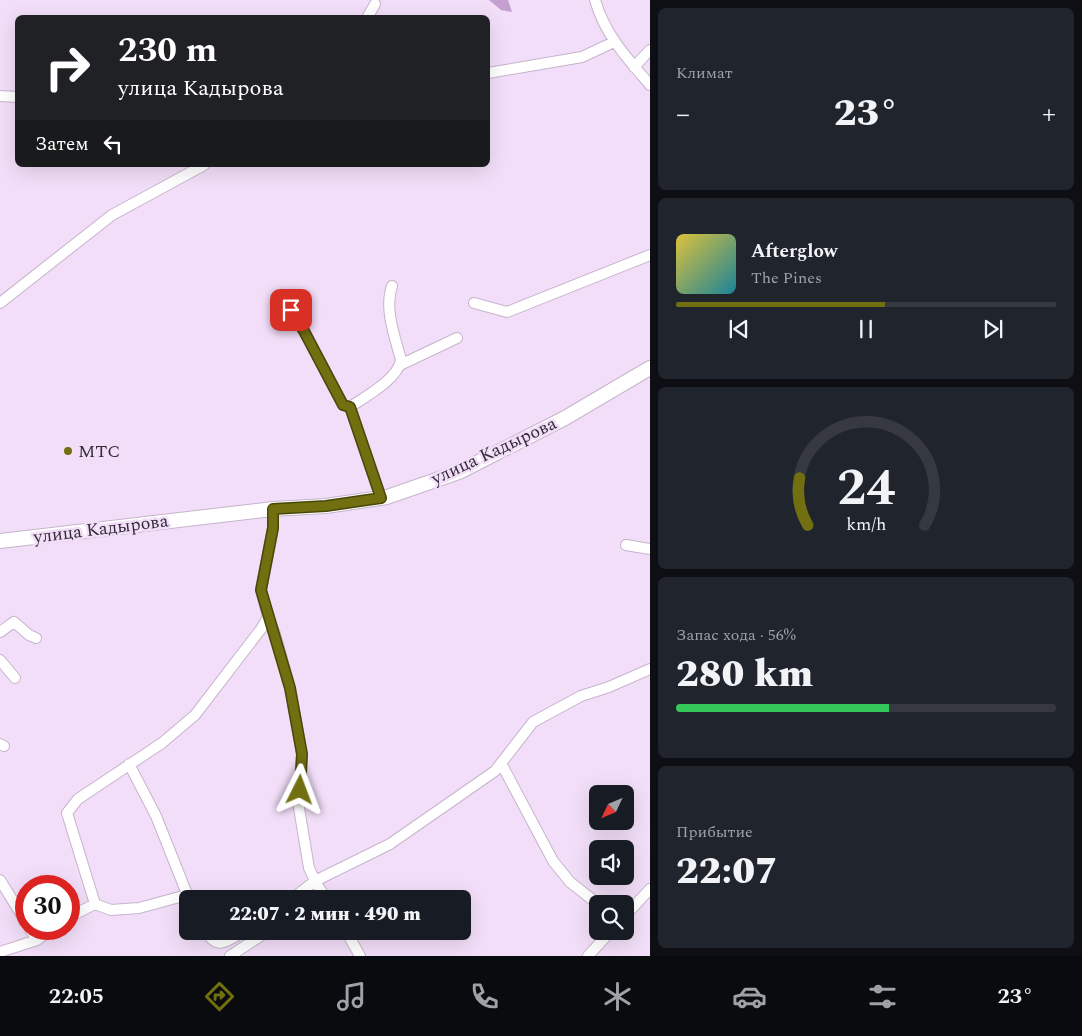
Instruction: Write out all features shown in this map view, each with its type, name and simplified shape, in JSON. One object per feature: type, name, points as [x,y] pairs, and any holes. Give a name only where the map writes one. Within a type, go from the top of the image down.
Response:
[{"type":"street","points":[[595,0],[599,16],[614,42],[650,85]]},
{"type":"street","points":[[369,15],[375,4]]},
{"type":"street","points":[[490,73],[582,57],[614,42]]},
{"type":"street","points":[[634,67],[650,50]]},
{"type":"street","points":[[0,96],[15,97]]},
{"type":"street","points":[[0,303],[112,215],[200,167]]},
{"type":"street","points":[[474,303],[507,312],[650,255]]},
{"type":"street","points":[[350,407],[392,376],[400,365],[401,360],[390,318],[389,295],[392,286]]},
{"type":"street","points":[[291,310],[343,405],[350,407]]},
{"type":"street","points":[[400,365],[457,338]]},
{"type":"street","name":"улица Кадырова","points":[[0,541],[273,509],[326,506],[381,498],[459,472],[564,418],[650,368]]},
{"type":"street","points":[[350,407],[381,498]]},
{"type":"street","points":[[273,509],[273,528],[261,590],[290,688],[302,754],[299,808],[310,868],[320,890]]},
{"type":"street","points":[[626,545],[650,549]]},
{"type":"street","points":[[95,904],[67,813],[78,799],[162,743],[195,715],[268,617]]},
{"type":"street","points":[[0,632],[14,622],[29,635],[36,638]]},
{"type":"street","points":[[0,660],[15,678]]},
{"type":"street","points":[[304,890],[315,881],[390,844],[495,771],[533,722],[581,696],[609,687],[650,669]]},
{"type":"street","points":[[501,763],[553,861],[570,882],[589,897]]},
{"type":"street","points":[[129,764],[156,816],[185,890]]},
{"type":"street","points":[[0,880],[15,904]]},
{"type":"street","points":[[634,906],[650,889]]},
{"type":"street","points":[[80,912],[95,904],[112,910],[139,908],[179,899]]},
{"type":"street","points":[[0,952],[37,940]]},
{"type":"street","points":[[212,940],[216,943],[225,943],[230,940]]},
{"type":"street","points":[[230,956],[254,940]]},
{"type":"street","points":[[351,940],[360,956]]},
{"type":"street","points":[[588,956],[603,940]]},
{"type":"shaded area","points":[[489,0],[508,0],[512,12],[501,10]]},
{"type":"place","name":"МТС","points":[[68,451]]},
{"type":"route","points":[[291,310],[343,405],[350,407],[381,498],[326,506],[273,509],[273,528],[261,590],[290,688],[302,754],[300,790]]}]
